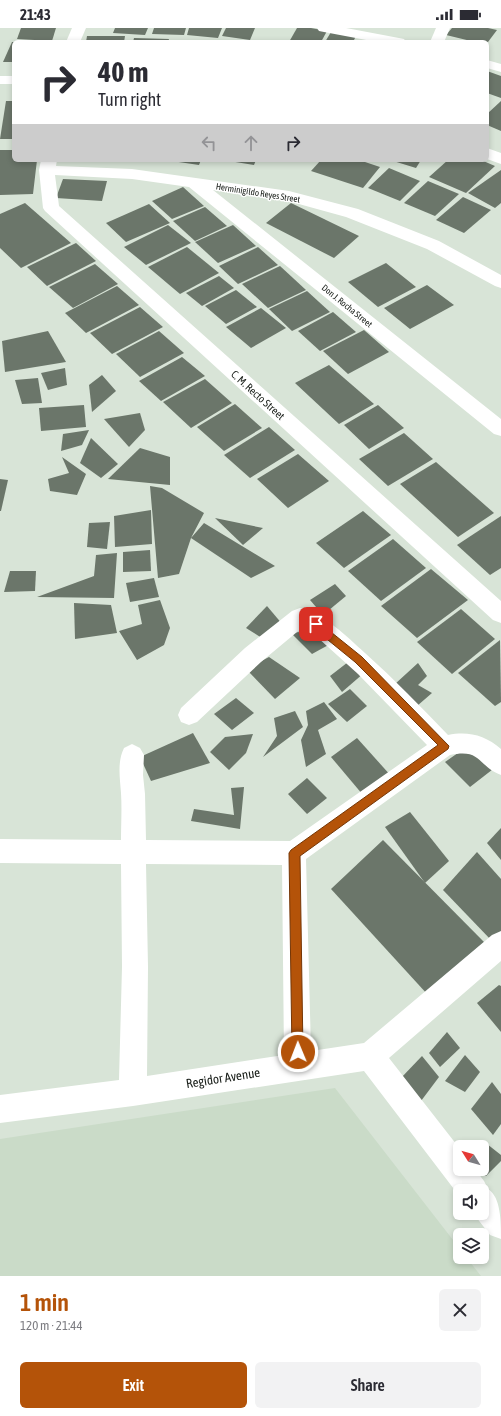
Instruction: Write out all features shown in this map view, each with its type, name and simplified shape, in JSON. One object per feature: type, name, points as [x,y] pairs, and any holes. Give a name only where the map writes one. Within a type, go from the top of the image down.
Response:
[{"type":"street","points":[[74,40],[79,28]]},
{"type":"street","points":[[324,28],[388,40]]},
{"type":"street","points":[[438,40],[443,28]]},
{"type":"street","points":[[489,65],[501,68]]},
{"type":"street","points":[[0,80],[12,80]]},
{"type":"street","points":[[489,154],[501,159]]},
{"type":"street","name":"Herminigildo Reyes Street","points":[[48,165],[132,174],[289,196],[352,213],[433,245],[501,282]]},
{"type":"street","name":"C. M. Recto Street","points":[[48,165],[51,208],[501,614]]},
{"type":"street","name":"Don J. Rocha Street","points":[[193,183],[501,429]]},
{"type":"street","points":[[189,715],[253,655],[300,617],[308,619],[323,630],[358,660],[444,746]]},
{"type":"street","points":[[0,851],[294,853],[444,746],[462,742],[479,746],[489,752],[501,764]]},
{"type":"street","points":[[132,754],[131,775],[135,967],[133,1092]]},
{"type":"street","points":[[294,853],[298,1067]]},
{"type":"street","points":[[469,1184],[370,1056],[501,944]]},
{"type":"street","name":"Regidor Avenue","points":[[0,1109],[133,1092],[370,1056]]},
{"type":"street","points":[[489,1209],[501,1224]]},
{"type":"shaded area","points":[[335,1088],[453,1240],[453,1264],[472,1264],[481,1276],[0,1276],[0,1139]]},
{"type":"building","points":[[21,28],[56,28],[52,40],[17,39]]},
{"type":"building","points":[[115,28],[148,28],[145,35],[113,33]]},
{"type":"building","points":[[154,28],[186,28],[184,35],[152,34]]},
{"type":"building","points":[[189,28],[222,28],[218,38],[187,35]]},
{"type":"building","points":[[226,28],[255,28],[250,40],[222,36]]},
{"type":"building","points":[[297,28],[311,28],[327,31],[322,40],[290,40]]},
{"type":"building","points":[[452,28],[488,28],[497,30],[489,41],[467,40],[446,35]]},
{"type":"building","points":[[331,32],[356,36],[354,40],[326,40]]},
{"type":"building","points":[[87,36],[125,36],[124,40],[86,40]]},
{"type":"building","points":[[134,38],[169,39],[169,40],[134,40]]},
{"type":"building","points":[[12,42],[12,62],[3,62]]},
{"type":"building","points":[[489,72],[501,76],[501,98],[489,94]]},
{"type":"building","points":[[6,101],[12,101],[12,139],[0,139]]},
{"type":"building","points":[[501,101],[501,131],[489,126],[489,112]]},
{"type":"building","points":[[0,150],[12,150],[12,162],[37,162],[33,194],[0,195]]},
{"type":"building","points":[[179,162],[200,162],[199,165]]},
{"type":"building","points":[[235,162],[255,162],[254,165]]},
{"type":"building","points":[[319,162],[365,162],[380,167],[363,188],[311,171]]},
{"type":"building","points":[[396,162],[420,162],[416,168]]},
{"type":"building","points":[[446,162],[486,162],[495,166],[466,193],[429,177]]},
{"type":"building","points":[[389,168],[420,181],[400,201],[368,188]]},
{"type":"building","points":[[501,170],[501,203],[495,208],[468,193]]},
{"type":"building","points":[[63,179],[107,181],[102,201],[56,198]]},
{"type":"building","points":[[428,181],[459,194],[435,216],[404,203]]},
{"type":"building","points":[[183,187],[204,206],[172,219],[152,201]]},
{"type":"building","points":[[463,197],[491,210],[464,233],[436,220]]},
{"type":"building","points":[[25,203],[71,243],[21,268],[0,248],[0,214]]},
{"type":"building","points":[[291,203],[359,236],[334,258],[266,223]]},
{"type":"building","points":[[149,204],[170,223],[126,242],[106,223]]},
{"type":"building","points":[[205,207],[227,226],[195,241],[173,221]]},
{"type":"building","points":[[168,225],[191,243],[146,265],[124,247]]},
{"type":"building","points":[[233,225],[256,246],[218,263],[195,242]]},
{"type":"building","points":[[76,243],[96,261],[47,286],[27,267]]},
{"type":"building","points":[[187,247],[219,273],[180,294],[148,267]]},
{"type":"building","points":[[258,247],[278,265],[238,284],[219,266]]},
{"type":"building","points":[[386,263],[416,287],[378,307],[348,282]]},
{"type":"building","points":[[95,264],[118,284],[73,308],[49,287]]},
{"type":"building","points":[[280,266],[306,290],[268,308],[242,284]]},
{"type":"building","points":[[219,276],[234,288],[202,306],[186,293]]},
{"type":"building","points":[[427,285],[454,305],[410,329],[384,308]]},
{"type":"building","points":[[117,286],[139,305],[86,333],[65,313]]},
{"type":"building","points":[[236,290],[257,307],[226,324],[205,306]]},
{"type":"building","points":[[307,291],[330,312],[292,331],[269,309]]},
{"type":"building","points":[[140,307],[163,327],[112,354],[90,333]]},
{"type":"building","points":[[261,308],[286,328],[251,348],[226,327]]},
{"type":"building","points":[[333,312],[356,332],[320,351],[298,331]]},
{"type":"building","points":[[364,330],[389,352],[348,374],[323,351]]},
{"type":"building","points":[[48,331],[66,362],[5,372],[2,341]]},
{"type":"building","points":[[159,331],[184,353],[140,377],[116,354]]},
{"type":"building","points":[[182,357],[205,376],[161,401],[139,381]]},
{"type":"building","points":[[329,365],[374,404],[339,424],[295,383]]},
{"type":"building","points":[[65,368],[67,385],[48,390],[41,373]]},
{"type":"building","points":[[102,375],[116,391],[92,412],[89,385]]},
{"type":"building","points":[[38,378],[42,403],[22,404],[15,380]]},
{"type":"building","points":[[205,379],[232,403],[191,428],[163,402]]},
{"type":"building","points":[[235,404],[262,428],[224,451],[197,427]]},
{"type":"building","points":[[84,405],[86,427],[41,431],[39,408]]},
{"type":"building","points":[[378,405],[404,428],[369,449],[344,425]]},
{"type":"building","points":[[140,413],[145,430],[129,447],[104,419]]},
{"type":"building","points":[[269,427],[295,450],[250,478],[224,455]]},
{"type":"building","points":[[89,430],[82,445],[61,451],[63,434]]},
{"type":"building","points":[[404,433],[433,459],[388,486],[359,459]]},
{"type":"building","points":[[91,438],[118,464],[101,478],[80,463]]},
{"type":"building","points":[[140,448],[170,457],[170,485],[108,479]]},
{"type":"building","points":[[298,454],[329,481],[288,508],[257,479]]},
{"type":"building","points":[[62,457],[86,474],[77,495],[50,491],[48,479],[69,473]]},
{"type":"building","points":[[436,462],[494,513],[458,537],[400,484]]},
{"type":"building","points":[[0,479],[8,480],[1,511],[0,511]]},
{"type":"building","points":[[150,486],[162,488],[204,513],[191,538],[179,574],[158,578]]},
{"type":"building","points":[[151,510],[152,544],[115,547],[114,516]]},
{"type":"building","points":[[363,511],[391,535],[344,568],[316,543]]},
{"type":"building","points":[[501,516],[501,568],[490,575],[457,545]]},
{"type":"building","points":[[215,518],[263,528],[243,545]]},
{"type":"building","points":[[110,522],[107,549],[87,547],[89,523]]},
{"type":"building","points":[[204,523],[275,566],[251,578],[191,538]]},
{"type":"building","points":[[393,539],[426,568],[381,601],[348,571]]},
{"type":"building","points":[[150,550],[151,571],[123,572],[123,552]]},
{"type":"building","points":[[117,553],[114,598],[37,597],[94,576],[96,555]]},
{"type":"building","points":[[431,569],[468,600],[417,638],[381,606]]},
{"type":"building","points":[[10,571],[36,571],[35,591],[4,592]]},
{"type":"building","points":[[154,578],[159,597],[130,602],[126,583]]},
{"type":"building","points":[[335,584],[346,596],[323,615],[310,600]]},
{"type":"building","points":[[160,600],[170,628],[164,645],[137,660],[119,631],[142,624],[138,605]]},
{"type":"building","points":[[74,603],[111,605],[117,633],[75,639]]},
{"type":"building","points":[[267,606],[283,625],[265,640],[246,628]]},
{"type":"building","points":[[461,609],[495,639],[452,674],[417,642]]},
{"type":"building","points":[[317,630],[332,643],[312,654],[291,633]]},
{"type":"building","points":[[500,640],[501,702],[495,706],[458,673]]},
{"type":"building","points":[[269,657],[300,678],[275,699],[246,669]]},
{"type":"building","points":[[352,659],[364,673],[342,692],[330,676]]},
{"type":"building","points":[[418,663],[427,676],[418,685],[432,693],[417,706],[395,684]]},
{"type":"building","points":[[350,689],[367,706],[347,722],[328,704]]},
{"type":"building","points":[[236,698],[254,713],[232,730],[214,714]]},
{"type":"building","points":[[324,702],[337,719],[318,730],[326,754],[306,767],[301,740],[308,725],[306,711]]},
{"type":"building","points":[[295,711],[303,727],[263,757],[277,736],[274,718]]},
{"type":"building","points":[[193,733],[210,763],[151,781],[140,757]]},
{"type":"building","points":[[253,734],[246,753],[229,770],[210,752],[225,737]]},
{"type":"building","points":[[357,738],[392,777],[363,795],[331,757]]},
{"type":"building","points":[[465,748],[497,766],[470,787],[445,762]]},
{"type":"building","points":[[307,778],[327,798],[307,814],[288,794]]},
{"type":"building","points":[[244,787],[240,829],[191,821],[194,809],[234,815],[231,788]]},
{"type":"building","points":[[410,812],[449,861],[425,883],[385,827]]},
{"type":"building","points":[[501,828],[501,860],[487,843]]},
{"type":"building","points":[[383,840],[485,943],[428,995],[331,889]]},
{"type":"building","points":[[477,852],[501,879],[501,933],[492,941],[443,890]]},
{"type":"building","points":[[499,985],[501,986],[501,1032],[477,1003]]},
{"type":"building","points":[[447,1032],[460,1048],[440,1067],[429,1053]]},
{"type":"building","points":[[465,1055],[480,1072],[465,1092],[445,1081]]},
{"type":"building","points":[[422,1056],[439,1077],[421,1101],[400,1079]]},
{"type":"building","points":[[492,1082],[501,1094],[501,1124],[493,1135],[471,1109]]},
{"type":"building","points":[[489,1146],[501,1155],[501,1161],[489,1173]]},
{"type":"route","points":[[298,1052],[294,853],[444,746],[358,660],[316,624]]}]
